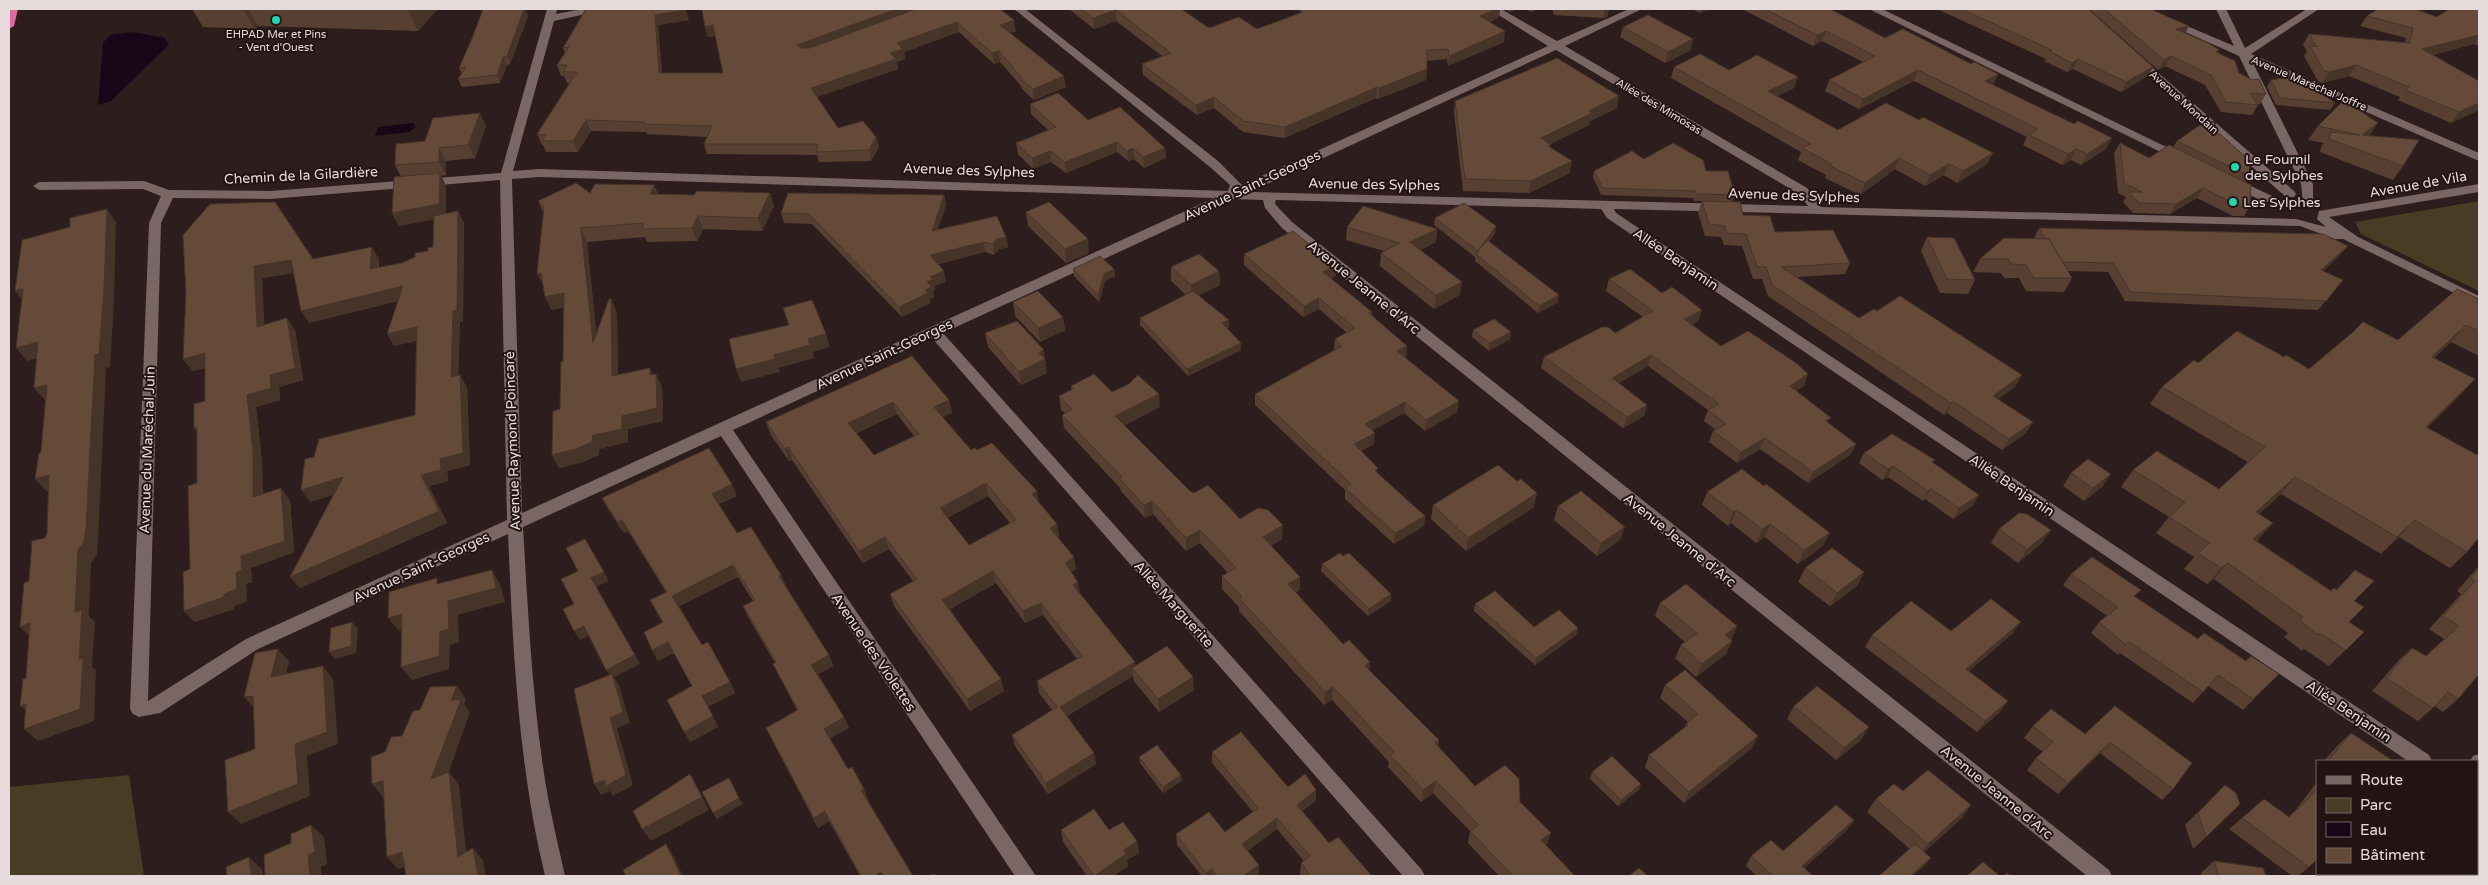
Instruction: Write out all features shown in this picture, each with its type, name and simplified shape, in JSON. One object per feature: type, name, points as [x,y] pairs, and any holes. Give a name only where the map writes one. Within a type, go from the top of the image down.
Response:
[{"type":"highway","points":[[9,26],[13,9]]},
{"type":"street","points":[[551,14],[595,9]]},
{"type":"street","points":[[1019,9],[1214,164],[1236,184],[1234,194]]},
{"type":"street","name":"Allée des Mimosas","points":[[1494,9],[1803,191],[1818,211]]},
{"type":"street","name":"Avenue Saint-Georges","points":[[139,709],[154,708],[252,644],[1637,9]]},
{"type":"street","points":[[1874,9],[2192,162]]},
{"type":"street","name":"Avenue Maréchal Joffre","points":[[2139,9],[2479,157]]},
{"type":"street","points":[[2221,9],[2307,184],[2317,209],[2320,222],[2301,224]]},
{"type":"street","points":[[2244,54],[2314,9]]},
{"type":"street","name":"Avenue Raymond Poincaré","points":[[551,14],[506,175],[514,523],[526,698],[544,834],[555,876]]},
{"type":"street","name":"Avenue Mondain","points":[[2123,47],[2290,194]]},
{"type":"street","name":"Avenue des Sylphes","points":[[506,175],[550,173],[1270,196],[2301,224]]},
{"type":"street","name":"Chemin de la Gilardière","points":[[39,186],[144,185],[168,194],[270,195],[506,175]]},
{"type":"street","points":[[2227,179],[2301,224],[2353,240],[2479,301]]},
{"type":"street","name":"Avenue de Vila","points":[[2317,209],[2362,209],[2479,188]]},
{"type":"street","name":"Avenue du Maréchal Juin","points":[[139,709],[155,223],[168,194]]},
{"type":"street","points":[[2290,194],[2317,209],[2353,240]]},
{"type":"street","name":"Avenue des Sylphes","points":[[2241,221],[2270,205],[2274,195],[2290,194]]},
{"type":"street","name":"Avenue Jeanne d'Arc","points":[[1270,196],[1269,205],[1287,225],[2102,876]]},
{"type":"street","name":"Allée Benjamin","points":[[1606,205],[1611,214],[1619,220],[2422,760]]},
{"type":"street","name":"Allée Marguerite","points":[[933,331],[1415,876]]},
{"type":"street","name":"Avenue des Violettes","points":[[723,427],[1026,876]]},
{"type":"green space","points":[[2479,201],[2479,291],[2361,234],[2355,222]]},
{"type":"green space","points":[[129,775],[144,876],[9,876],[9,787]]},
{"type":"water","points":[[132,32],[165,38],[169,45],[111,101],[98,105],[103,43],[110,35]]},
{"type":"water","points":[[413,123],[416,127],[409,132],[375,136],[378,127]]},
{"type":"building","points":[[483,9],[524,9],[507,56],[503,57],[497,75],[458,79],[466,67],[459,68]]},
{"type":"building","points":[[586,9],[685,9],[655,15],[659,73],[723,73],[713,25],[705,27],[702,9],[896,9],[797,45],[801,48],[810,48],[916,9],[1000,9],[1014,20],[1000,25],[1064,76],[1033,89],[1021,79],[999,51],[992,53],[957,22],[897,43],[903,49],[890,53],[896,59],[811,88],[838,128],[863,121],[876,137],[869,150],[816,152],[818,144],[704,144],[712,126],[586,120],[573,141],[541,141],[546,135],[537,134],[577,72],[563,72],[567,65],[557,65],[569,47],[563,48]]},
{"type":"building","points":[[1081,9],[1181,9],[1209,28],[1239,17],[1257,29],[1303,12],[1300,10],[1303,9],[1496,9],[1480,16],[1505,31],[1449,56],[1448,49],[1427,50],[1427,69],[1379,88],[1377,87],[1285,127],[1243,121],[1214,97],[1196,105],[1142,64],[1171,53],[1116,10],[1093,18]]},
{"type":"building","points":[[1765,9],[1830,9],[1885,38],[1903,29],[1971,64],[1974,62],[1998,74],[1985,81],[2074,124],[2078,121],[2112,138],[2087,154],[2076,149],[2068,154],[2029,135],[2038,129],[1918,70],[1863,99],[1829,80],[1875,56],[1826,31],[1817,35]]},
{"type":"building","points":[[1961,9],[2088,9],[2153,67],[2126,82],[2078,59],[2072,63],[2049,51],[2052,50]]},
{"type":"building","points":[[2104,9],[2150,9],[2189,26],[2176,29],[2210,44],[2219,50],[2216,52],[2235,61],[2239,73],[2252,80],[2259,79],[2266,94],[2250,93],[2258,105],[2226,102],[2211,75],[2171,56],[2164,60]]},
{"type":"building","points":[[2378,9],[2415,9],[2437,17],[2449,9],[2479,9],[2479,35],[2422,49],[2479,81],[2479,103],[2459,112],[2405,90],[2409,87],[2356,65],[2329,72],[2324,71],[2310,46],[2317,47],[2309,34],[2410,43],[2413,28],[2367,16]]},
{"type":"building","points":[[1648,15],[1693,39],[1668,52],[1623,27]]},
{"type":"building","points":[[1700,54],[1729,70],[1757,55],[1798,77],[1768,91],[1838,130],[1886,103],[1919,120],[1923,117],[1993,153],[1963,171],[1949,164],[1930,175],[1899,158],[1865,183],[1830,166],[1832,164],[1802,148],[1811,144],[1674,67]]},
{"type":"building","points":[[1557,58],[1619,96],[1589,111],[1592,113],[1541,138],[1551,145],[1548,146],[1572,161],[1531,181],[1465,179],[1455,101]]},
{"type":"building","points":[[2295,76],[2335,103],[2280,98],[2271,80]]},
{"type":"building","points":[[1058,93],[1088,120],[1120,107],[1165,148],[1143,157],[1133,148],[1127,151],[1117,142],[1065,162],[1050,151],[1032,158],[1016,143],[1056,127],[1030,104]]},
{"type":"building","points":[[2344,100],[2378,123],[2362,135],[2419,140],[2403,166],[2329,139],[2331,132],[2360,135],[2318,126]]},
{"type":"building","points":[[480,113],[468,145],[439,148],[439,162],[395,165],[396,144],[425,141],[433,118]]},
{"type":"building","points":[[2200,125],[2221,135],[2250,161],[2249,176],[2177,141]]},
{"type":"building","points":[[1673,143],[1703,160],[1706,171],[1728,171],[1735,195],[1697,194],[1695,191],[1603,188],[1594,171],[1632,151],[1644,159]]},
{"type":"building","points":[[2120,143],[2149,158],[2169,145],[2251,185],[2250,206],[2239,206],[2203,188],[2176,204],[2139,203],[2129,192],[2142,192],[2124,183]]},
{"type":"building","points":[[440,173],[439,204],[392,213],[394,177]]},
{"type":"building","points":[[576,183],[590,193],[595,184],[654,185],[650,194],[694,195],[697,191],[770,193],[758,218],[698,216],[692,228],[642,229],[644,223],[581,228],[593,343],[609,299],[611,299],[612,376],[650,368],[650,375],[656,374],[657,408],[622,416],[622,429],[593,435],[592,442],[576,449],[552,455],[553,411],[560,409],[564,293],[545,297],[541,273],[537,274],[544,207],[538,201]]},
{"type":"building","points":[[788,193],[944,195],[932,231],[997,216],[1006,237],[997,239],[993,244],[984,242],[930,255],[944,271],[930,277],[933,279],[927,282],[932,287],[925,290],[928,293],[899,307],[809,214],[781,213]]},
{"type":"building","points":[[1702,201],[1740,202],[1743,215],[1770,216],[1775,232],[1833,230],[1850,263],[1781,267],[1859,318],[1874,309],[1877,311],[1900,296],[2022,375],[1993,396],[2033,422],[2009,439],[1772,285],[1766,267],[1757,267],[1746,234],[1727,233],[1725,226],[1709,224]]},
{"type":"building","points":[[275,202],[313,259],[372,247],[370,269],[402,263],[415,257],[415,253],[428,251],[428,248],[433,247],[434,216],[458,211],[457,310],[453,311],[451,377],[460,375],[463,453],[440,459],[441,470],[421,475],[439,511],[290,577],[343,477],[301,490],[305,459],[314,457],[319,439],[415,415],[417,327],[387,334],[403,286],[301,311],[291,260],[254,266],[257,327],[287,318],[295,368],[270,375],[271,388],[247,395],[253,451],[253,497],[281,488],[285,541],[241,556],[242,570],[236,573],[237,589],[224,594],[224,597],[184,611],[183,572],[190,569],[188,486],[197,483],[197,427],[194,428],[194,404],[205,401],[205,353],[183,359],[186,294],[183,235],[210,204]]},
{"type":"building","points":[[1049,202],[1088,239],[1065,249],[1026,212]]},
{"type":"building","points":[[1464,203],[1496,226],[1478,251],[1435,218]]},
{"type":"building","points":[[1363,206],[1437,229],[1410,242],[1462,282],[1436,295],[1381,253],[1400,243],[1347,227]]},
{"type":"building","points":[[107,209],[99,354],[95,355],[86,529],[84,542],[78,550],[75,612],[82,610],[79,660],[83,658],[80,709],[24,729],[26,704],[20,706],[23,679],[26,678],[30,623],[20,627],[24,583],[29,581],[32,541],[45,538],[47,533],[49,475],[35,479],[39,453],[41,452],[47,385],[34,388],[38,342],[16,348],[23,289],[15,291],[22,240],[70,227],[70,218]]},
{"type":"building","points":[[2039,228],[2323,234],[2348,246],[2321,270],[2343,280],[2326,301],[2131,292],[2113,263],[2062,262],[2049,239],[2045,238]]},
{"type":"building","points":[[1293,231],[1336,266],[1323,272],[1372,312],[1369,313],[1407,346],[1397,351],[1459,401],[1426,420],[1405,402],[1365,424],[1375,433],[1354,444],[1378,468],[1375,471],[1425,516],[1395,533],[1345,488],[1351,484],[1255,394],[1342,346],[1335,339],[1355,328],[1319,298],[1304,306],[1244,254]]},
{"type":"building","points":[[1927,237],[1954,238],[1975,280],[1947,279]]},
{"type":"building","points":[[2004,238],[2049,239],[2072,278],[2034,278],[2026,265],[2011,264],[2008,259],[1980,259]]},
{"type":"building","points":[[1487,240],[1559,295],[1539,306],[1476,254]]},
{"type":"building","points":[[1199,254],[1219,271],[1191,285],[1171,267]]},
{"type":"building","points":[[1100,256],[1114,269],[1104,274],[1098,295],[1073,269]]},
{"type":"building","points":[[1630,269],[1662,293],[1672,287],[1702,310],[1684,319],[1721,346],[1748,331],[1796,363],[1808,374],[1790,386],[1831,418],[1826,421],[1856,444],[1813,472],[1765,438],[1741,452],[1713,431],[1726,424],[1708,410],[1719,404],[1651,355],[1612,378],[1647,405],[1627,417],[1544,357],[1602,327],[1608,327],[1615,333],[1653,311],[1609,279]]},
{"type":"building","points":[[2457,289],[2479,299],[2476,302],[2479,303],[2479,331],[2466,325],[2432,357],[2475,379],[2426,427],[2477,455],[2479,452],[2479,537],[2467,552],[2415,520],[2397,537],[2295,477],[2256,512],[2273,523],[2253,539],[2331,591],[2334,588],[2337,590],[2355,570],[2374,581],[2354,601],[2364,607],[2349,622],[2364,632],[2346,650],[2319,633],[2318,635],[2300,620],[2303,617],[2228,563],[2221,568],[2198,553],[2210,543],[2169,517],[2185,502],[2133,470],[2157,451],[2219,489],[2265,447],[2162,387],[2194,360],[2198,363],[2237,331],[2284,357],[2286,355],[2309,369],[2363,322],[2398,340]]},
{"type":"building","points":[[1038,291],[1063,317],[1038,328],[1013,302]]},
{"type":"building","points":[[1193,291],[1229,320],[1222,323],[1241,343],[1187,369],[1140,318]]},
{"type":"building","points":[[812,300],[826,334],[808,339],[810,345],[774,355],[775,359],[736,369],[729,339],[789,325],[783,308]]},
{"type":"building","points":[[1494,319],[1511,332],[1490,343],[1473,330]]},
{"type":"building","points":[[1017,321],[1044,350],[1039,353],[1045,359],[1019,372],[985,333]]},
{"type":"building","points":[[912,356],[949,400],[934,407],[971,450],[975,448],[977,450],[992,443],[1037,491],[1032,494],[1057,524],[1050,528],[1074,557],[1065,563],[1078,582],[1073,585],[1135,662],[1060,707],[1094,753],[1046,783],[1012,735],[1057,707],[1037,681],[1082,656],[1041,603],[1023,611],[993,571],[942,600],[1001,679],[967,699],[890,594],[917,579],[885,537],[859,551],[788,447],[785,449],[766,422]],"holes":[[[893,402],[919,434],[874,455],[848,423]],[[986,483],[1016,520],[969,545],[940,508]]]},
{"type":"building","points":[[1094,374],[1112,392],[1129,384],[1138,375],[1159,394],[1115,416],[1190,491],[1194,493],[1208,485],[1240,519],[1258,508],[1268,510],[1283,525],[1263,537],[1300,577],[1288,584],[1343,644],[1349,640],[1370,662],[1365,666],[1439,740],[1435,743],[1475,786],[1505,765],[1519,779],[1520,802],[1551,833],[1541,840],[1575,876],[1513,876],[1470,831],[1479,825],[1436,781],[1423,790],[1390,755],[1394,752],[1333,687],[1325,692],[1239,598],[1242,597],[1222,576],[1236,568],[1200,530],[1186,538],[1152,501],[1144,505],[1119,478],[1122,477],[1062,415],[1072,409],[1059,396],[1073,389],[1071,386]]},
{"type":"building","points":[[1892,434],[1935,460],[1932,462],[1979,495],[1959,508],[1931,489],[1928,491],[1893,466],[1888,469],[1864,453]]},
{"type":"building","points":[[709,448],[732,484],[712,494],[737,533],[751,527],[781,575],[779,576],[829,655],[811,665],[844,717],[824,729],[848,769],[852,767],[864,789],[861,790],[913,876],[884,876],[881,872],[874,876],[861,876],[825,811],[814,818],[766,728],[798,710],[773,664],[776,662],[743,606],[755,600],[733,565],[672,596],[702,645],[708,642],[730,682],[702,696],[713,716],[684,732],[667,700],[692,686],[668,642],[652,650],[644,632],[663,622],[650,600],[667,592],[622,520],[618,522],[602,498]]},
{"type":"building","points":[[2088,459],[2111,474],[2093,488],[2071,473]]},
{"type":"building","points":[[1498,465],[1517,481],[1521,479],[1537,493],[1468,538],[1433,505]]},
{"type":"building","points":[[1742,469],[1764,486],[1766,484],[1830,533],[1804,550],[1770,524],[1762,529],[1737,510],[1733,512],[1707,492]]},
{"type":"building","points":[[1581,491],[1625,527],[1601,543],[1558,506]]},
{"type":"building","points":[[2019,513],[2027,514],[2051,530],[2027,549],[1999,529]]},
{"type":"building","points":[[585,539],[604,572],[591,578],[635,655],[606,670],[584,626],[574,631],[563,609],[574,604],[561,579],[578,571],[566,548]]},
{"type":"building","points":[[1832,548],[1864,572],[1837,593],[1805,568]]},
{"type":"building","points":[[1340,553],[1343,556],[1349,553],[1391,594],[1369,609],[1322,564]]},
{"type":"building","points":[[2092,557],[2141,590],[2134,596],[2198,639],[2204,633],[2246,661],[2251,656],[2279,674],[2253,699],[2218,675],[2203,692],[2129,642],[2126,645],[2099,622],[2118,607],[2071,574]]},
{"type":"building","points":[[2479,568],[2479,674],[2458,699],[2448,692],[2433,708],[2386,678],[2412,648],[2426,656],[2459,626],[2443,616],[2475,581],[2471,578]]},
{"type":"building","points":[[492,570],[496,588],[448,601],[449,629],[440,632],[439,656],[401,667],[402,614],[388,618],[389,592],[437,578],[437,584]]},
{"type":"building","points":[[1686,584],[1737,626],[1725,635],[1732,641],[1702,664],[1681,645],[1697,633],[1660,603]]},
{"type":"building","points":[[1495,591],[1534,627],[1559,610],[1578,628],[1536,658],[1475,604]]},
{"type":"building","points":[[1991,599],[2021,622],[1966,669],[2008,701],[1985,721],[1872,635],[1911,601],[1951,631]]},
{"type":"building","points":[[352,622],[351,646],[329,652],[331,628]]},
{"type":"building","points":[[1167,646],[1193,677],[1158,699],[1132,668]]},
{"type":"building","points":[[278,649],[271,677],[323,666],[327,732],[295,744],[298,784],[228,812],[225,760],[255,749],[253,696],[244,697],[255,653]]},
{"type":"building","points":[[1685,670],[1758,736],[1689,792],[1649,755],[1688,725],[1686,724],[1698,714],[1665,685]]},
{"type":"building","points":[[612,674],[623,712],[610,718],[626,775],[606,786],[605,780],[594,784],[574,689]]},
{"type":"building","points":[[457,686],[451,700],[461,700],[431,779],[449,772],[458,857],[473,848],[478,876],[406,876],[402,852],[387,857],[383,781],[372,784],[371,757],[385,752],[391,737],[402,736],[413,711],[420,710],[430,687]]},
{"type":"building","points":[[1817,686],[1869,727],[1844,748],[1794,706]]},
{"type":"building","points":[[2115,706],[2192,763],[2173,789],[2110,742],[2068,783],[2036,758],[2053,742],[2033,726],[2051,709],[2085,734]]},
{"type":"building","points":[[1241,732],[1288,787],[1305,774],[1316,790],[1297,805],[1329,843],[1338,837],[1372,876],[1311,876],[1301,863],[1310,856],[1277,818],[1242,844],[1259,865],[1243,876],[1217,876],[1212,869],[1206,873],[1176,834],[1209,812],[1225,832],[1258,808],[1212,752]]},
{"type":"building","points":[[2351,733],[2392,760],[2329,760]]},
{"type":"building","points":[[1157,745],[1181,775],[1163,787],[1139,757]]},
{"type":"building","points":[[1612,756],[1641,784],[1621,800],[1592,772]]},
{"type":"building","points":[[1928,770],[1971,805],[1928,844],[1876,799],[1894,784],[1903,791]]},
{"type":"building","points":[[690,774],[702,797],[642,829],[633,811]]},
{"type":"building","points":[[729,778],[739,798],[713,813],[702,792]]},
{"type":"building","points":[[2225,785],[2236,793],[2240,804],[2206,837],[2198,813]]},
{"type":"building","points":[[2316,789],[2316,860],[2309,867],[2242,818],[2264,799],[2289,817]]},
{"type":"building","points":[[1836,805],[1854,820],[1802,866],[1813,876],[1773,876],[1751,856],[1771,840],[1783,851]]},
{"type":"building","points":[[1094,809],[1109,830],[1123,822],[1137,841],[1124,850],[1126,854],[1094,876],[1061,830]]},
{"type":"building","points":[[311,825],[315,852],[308,855],[310,876],[265,876],[264,855],[291,843],[291,834]]},
{"type":"building","points":[[666,844],[681,876],[626,876],[623,870]]},
{"type":"building","points":[[1915,844],[1931,858],[1910,876],[1879,876]]},
{"type":"building","points":[[249,857],[251,876],[227,876],[226,867]]},
{"type":"building","points":[[2214,861],[2263,868],[2266,876],[2219,876]]},
{"type":"building","points":[[1983,862],[2000,876],[1967,876]]},
{"type":"building","points":[[1639,868],[1648,876],[1629,876]]},
{"type":"place","name":"EHPAD Mer et Pins - Vent d'Ouest","points":[[276,20]]},
{"type":"place","name":"Le Fournil des Sylphes","points":[[2235,167]]},
{"type":"place","name":"Les Sylphes","points":[[2233,202]]}]
